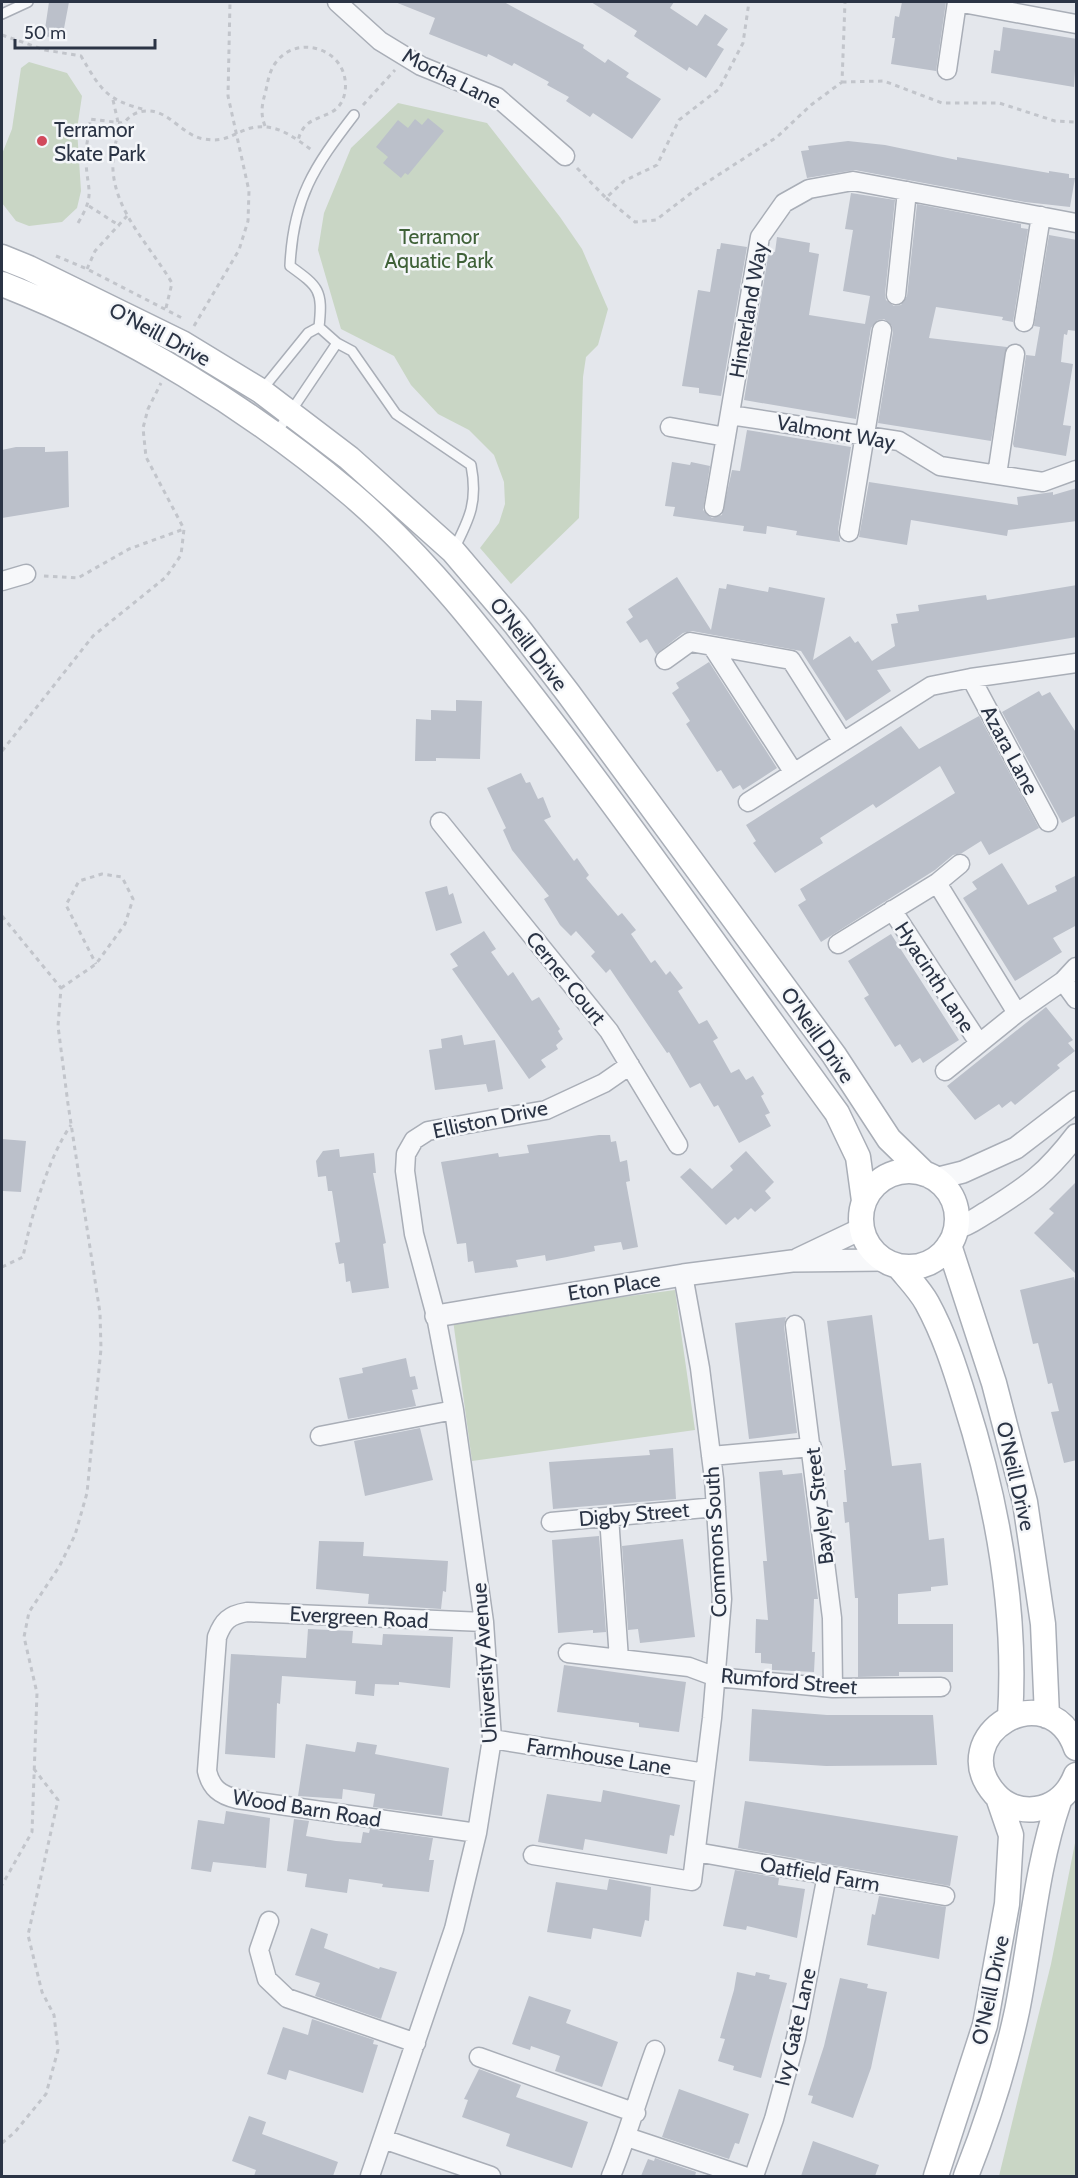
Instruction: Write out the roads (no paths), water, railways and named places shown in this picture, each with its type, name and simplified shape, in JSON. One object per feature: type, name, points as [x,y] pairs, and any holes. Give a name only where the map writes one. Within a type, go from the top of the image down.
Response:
[{"type":"main road","name":"O'Neill Drive","points":[[2,257],[182,343],[261,391],[350,458],[453,551],[516,625],[568,693],[834,1055],[889,1139],[953,1199],[957,1213],[952,1236],[1025,1502],[1043,1624],[1047,1716]]},
{"type":"main road","name":"O'Neill Drive","points":[[2,284],[51,304],[169,366],[274,436],[351,494],[417,558],[472,617],[591,773],[837,1113],[858,1157],[864,1201],[861,1229],[866,1241],[892,1263],[926,1302],[952,1361],[991,1497],[1007,1596],[1013,1674],[1010,1717],[991,1733],[981,1755],[982,1772],[988,1787],[999,1800],[1011,1835],[1007,1904],[985,2025],[936,2176]]},
{"type":"main road","points":[[864,1201],[873,1187],[885,1177],[904,1171],[930,1176]]},
{"type":"main road","points":[[892,1263],[915,1267],[928,1263],[936,1259],[952,1236]]},
{"type":"main road","points":[[1010,1717],[1035,1713],[1047,1716],[1059,1722],[1074,1738]]},
{"type":"main road","name":"O'Neill Drive","points":[[966,2176],[995,2095],[1016,2013],[1047,1837],[1059,1801],[1070,1790],[1076,1776]]},
{"type":"main road","points":[[999,1800],[1013,1807],[1029,1810],[1045,1808],[1059,1801]]},
{"type":"street","name":"Mocha Lane","points":[[337,2],[380,40],[407,57],[497,97],[566,156]]},
{"type":"street","points":[[947,70],[957,2],[1077,24]]},
{"type":"street","name":"Hinterland Way","points":[[714,507],[760,237],[784,203],[809,189],[853,181],[1077,223]]},
{"type":"street","points":[[896,294],[907,191]]},
{"type":"street","points":[[1024,322],[1041,216]]},
{"type":"street","points":[[849,532],[882,330]]},
{"type":"street","points":[[997,475],[1015,354]]},
{"type":"street","name":"Valmont Way","points":[[730,415],[866,434],[899,441],[940,466],[1043,482],[1077,470]]},
{"type":"street","points":[[670,427],[726,437]]},
{"type":"street","points":[[2,581],[26,574]]},
{"type":"street","points":[[665,660],[690,642],[791,660],[843,742]]},
{"type":"street","points":[[712,646],[794,773]]},
{"type":"street","points":[[748,802],[930,686],[1077,663]]},
{"type":"street","name":"Azara Lane","points":[[971,678],[1048,822]]},
{"type":"street","name":"Cerner Court","points":[[440,822],[609,1032],[678,1145]]},
{"type":"street","points":[[838,944],[937,883],[960,864]]},
{"type":"street","points":[[937,883],[1017,1013]]},
{"type":"street","name":"Hyacinth Lane","points":[[892,910],[979,1043]]},
{"type":"street","points":[[945,1071],[1017,1013],[1063,981],[1077,967]]},
{"type":"street","points":[[1063,981],[1077,999]]},
{"type":"street","name":"Elliston Drive","points":[[414,1140],[428,1131],[491,1122],[546,1110],[604,1083],[630,1065]]},
{"type":"street","points":[[930,1176],[963,1172],[1017,1148],[1077,1102]]},
{"type":"street","points":[[952,1236],[1010,1200],[1037,1180],[1077,1135]]},
{"type":"street","name":"University Avenue","points":[[370,2176],[454,1929],[477,1833],[492,1739],[484,1622],[454,1410],[436,1316],[414,1234],[405,1171],[406,1154],[414,1140]]},
{"type":"street","name":"Eton Place","points":[[792,1261],[861,1229]]},
{"type":"street","name":"Eton Place","points":[[436,1316],[683,1275],[792,1261],[892,1263]]},
{"type":"street","name":"Commons South","points":[[533,1855],[692,1881],[716,1677],[722,1599],[711,1456],[683,1275]]},
{"type":"street","name":"Bayley Street","points":[[795,1325],[832,1618],[833,1688]]},
{"type":"street","points":[[320,1436],[454,1410]]},
{"type":"street","points":[[711,1456],[812,1447]]},
{"type":"street","name":"Digby Street","points":[[551,1522],[716,1507]]},
{"type":"street","points":[[609,1516],[619,1659]]},
{"type":"street","name":"Evergreen Road","points":[[234,1614],[247,1612],[484,1622]]},
{"type":"street","name":"Wood Barn Road","points":[[234,1614],[222,1622],[217,1637],[207,1771],[210,1782],[218,1792],[237,1799],[477,1833]]},
{"type":"street","name":"Rumford Street","points":[[568,1653],[689,1667],[716,1677],[833,1688],[941,1687]]},
{"type":"street","name":"Farmhouse Lane","points":[[492,1739],[705,1773]]},
{"type":"street","name":"Oatfield Farm","points":[[696,1852],[945,1896]]},
{"type":"street","name":"Ivy Gate Lane","points":[[754,2176],[796,2038],[827,1875]]},
{"type":"street","points":[[269,1921],[259,1950],[267,1979],[287,1998],[416,2043]]},
{"type":"street","points":[[611,2176],[636,2113],[640,2089],[655,2050]]},
{"type":"street","points":[[479,2056],[636,2113]]},
{"type":"street","points":[[627,2137],[744,2176]]},
{"type":"street","points":[[383,2139],[490,2176]]},
{"type":"lane","points":[[2,14],[28,2]]},
{"type":"lane","points":[[319,327],[322,303],[314,284],[290,266],[291,233],[301,197],[322,157],[354,116]]},
{"type":"lane","points":[[319,327],[337,343],[352,351],[396,414],[471,465],[476,489],[471,515],[453,551]]},
{"type":"lane","points":[[261,391],[308,333],[319,327]]},
{"type":"lane","points":[[274,436],[337,343]]},
{"type":"place","name":"Terramor Skate Park","points":[[42,141]]},
{"type":"park label","name":"Terramor Aquatic Park","points":[[439,248]]}]
